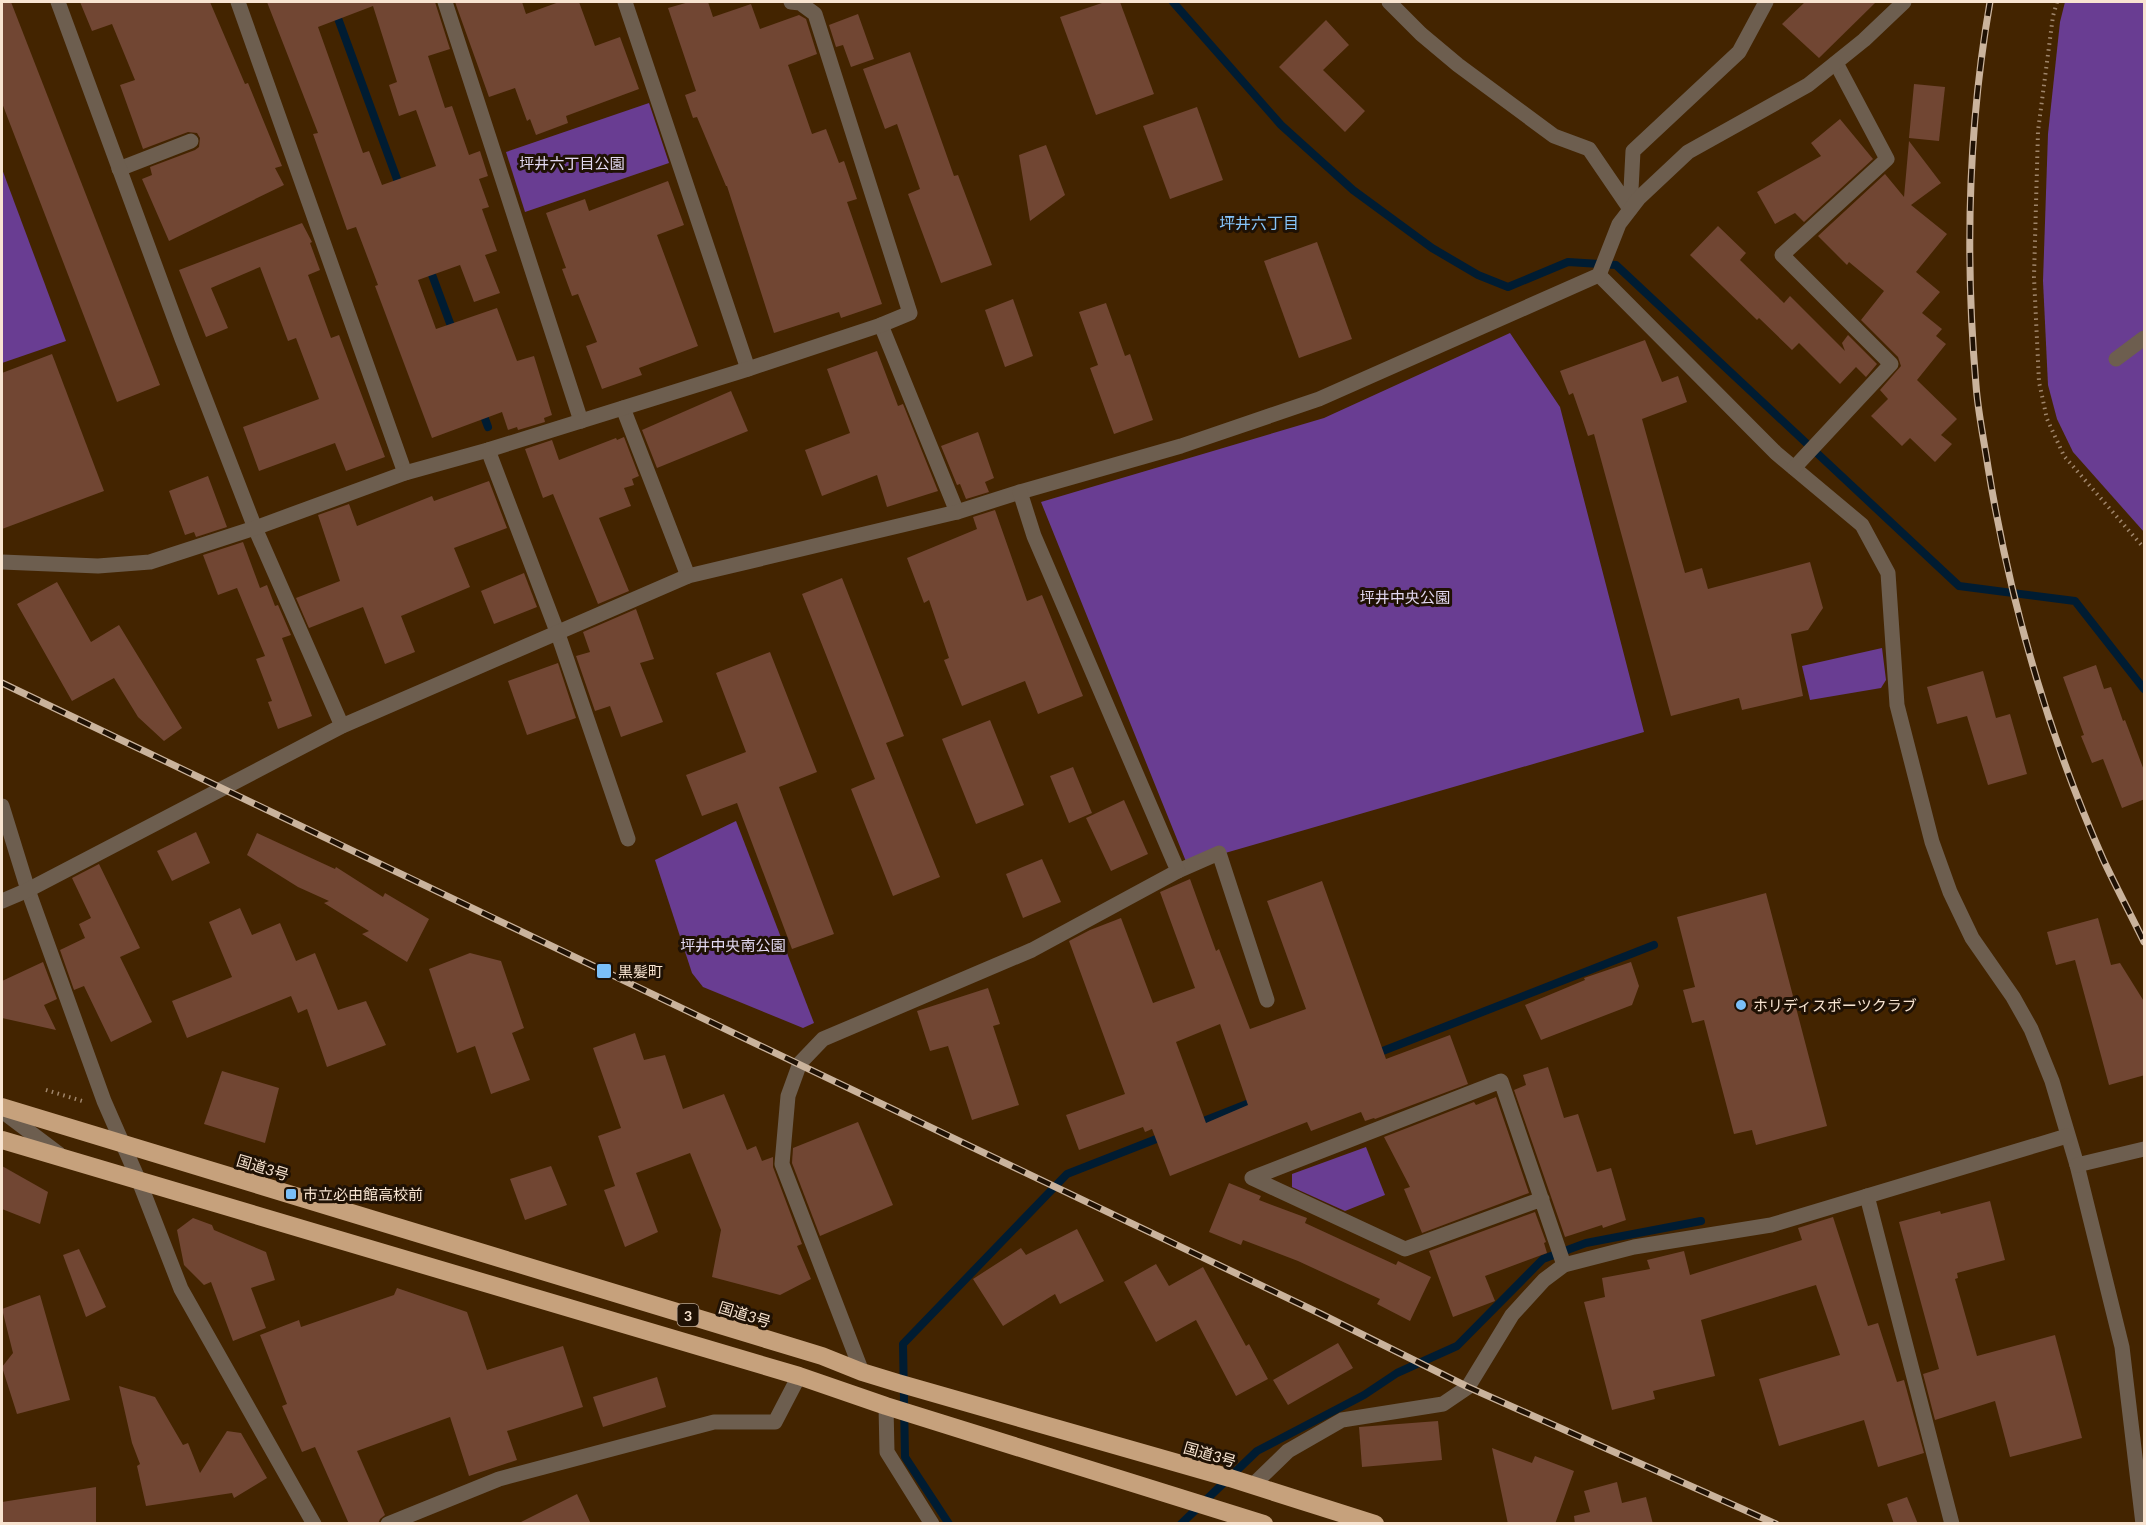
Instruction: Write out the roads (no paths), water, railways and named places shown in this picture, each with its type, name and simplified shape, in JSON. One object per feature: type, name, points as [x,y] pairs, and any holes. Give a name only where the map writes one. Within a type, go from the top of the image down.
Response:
[{"type":"highway","name":"国道3号","points":[[2,1109],[822,1356],[862,1372],[1253,1485],[1375,1524]]},
{"type":"highway","name":"3","points":[[2,1140],[799,1376],[886,1406],[1264,1524]]},
{"type":"street","points":[[58,2],[255,528],[342,726]]},
{"type":"street","points":[[238,2],[405,473]]},
{"type":"street","points":[[445,2],[581,421]]},
{"type":"street","points":[[625,2],[748,369]]},
{"type":"street","points":[[2,562],[98,566],[150,562],[255,528],[405,473],[488,450],[748,369],[881,325],[910,313],[815,15],[800,3],[791,2]]},
{"type":"street","points":[[1389,2],[1421,34],[1458,65],[1554,135],[1589,149],[1630,209]]},
{"type":"street","points":[[1630,209],[1633,151],[1739,52],[1766,2]]},
{"type":"street","points":[[2,901],[28,890],[342,726],[688,576],[957,512],[1181,446],[1319,399],[1599,275],[1619,224],[1639,198],[1688,152],[1808,85],[1864,40],[1904,2]]},
{"type":"street","points":[[1794,468],[1891,364],[1782,255],[1887,159],[1836,63]]},
{"type":"street","points":[[119,169],[191,141]]},
{"type":"street","points":[[1599,275],[1776,453],[1862,525],[1888,573],[1897,705],[1932,842],[1950,892],[1972,938],[2013,997],[2031,1029],[2052,1081],[2077,1165],[2122,1347],[2143,1524]]},
{"type":"street","points":[[881,325],[957,512]]},
{"type":"street","points":[[2116,359],[2145,338]]},
{"type":"street","points":[[623,408],[688,576]]},
{"type":"street","points":[[488,450],[558,634],[628,839]]},
{"type":"street","points":[[1020,492],[1034,536],[1178,871]]},
{"type":"street","points":[[2,806],[28,890],[104,1101],[139,1181],[181,1289],[314,1524]]},
{"type":"street","points":[[862,1372],[782,1164],[788,1096],[800,1063],[823,1039],[1032,950],[1178,871],[1219,853],[1267,1000]]},
{"type":"street","points":[[1542,1199],[1405,1249],[1252,1178],[1501,1081],[1562,1256]]},
{"type":"street","points":[[2,1109],[62,1157]]},
{"type":"street","points":[[1253,1485],[1288,1451],[1342,1420],[1443,1404],[1468,1387],[1512,1315],[1562,1256],[1771,1225],[2067,1136]]},
{"type":"street","points":[[2077,1165],[2145,1149]]},
{"type":"street","points":[[1867,1196],[1952,1524]]},
{"type":"street","points":[[388,1524],[499,1479],[714,1422],[775,1422],[799,1376]]},
{"type":"street","points":[[886,1406],[887,1452],[932,1524]]},
{"type":"waterway","points":[[332,2],[401,190]]},
{"type":"waterway","points":[[1173,2],[1281,125],[1353,190],[1432,248],[1478,275],[1508,287],[1568,262],[1616,265],[1959,586],[2075,601],[2144,689]]},
{"type":"waterway","points":[[428,264],[454,334]]},
{"type":"waterway","points":[[481,408],[488,427]]},
{"type":"waterway","points":[[1375,1054],[1654,945]]},
{"type":"waterway","points":[[1196,1124],[1257,1100]]},
{"type":"waterway","points":[[949,1524],[905,1457],[903,1344],[1067,1174],[1164,1136]]},
{"type":"waterway","points":[[1181,1524],[1257,1451],[1364,1395],[1397,1373],[1457,1346],[1543,1259],[1586,1243],[1701,1221]]},
{"type":"railway","points":[[1990,2],[1977,97],[1971,193],[1970,289],[1981,426],[2008,568],[2048,716],[2083,812],[2103,859],[2144,942]]},
{"type":"railway","points":[[2,683],[1321,1314],[1468,1387],[1776,1524]]},
{"type":"place","name":"黒髪町","points":[[604,971]]},
{"type":"place","name":"ホリディスポーツクラブ","points":[[1741,1005]]},
{"type":"place","name":"市立必由館高校前","points":[[291,1194]]},
{"type":"district","name":"坪井六丁目","points":[[1259,222]]},
{"type":"park label","name":"坪井六丁目公園","points":[[572,163]]},
{"type":"park label","name":"坪井中央公園","points":[[1405,597]]},
{"type":"park label","name":"坪井中央南公園","points":[[733,945]]}]
